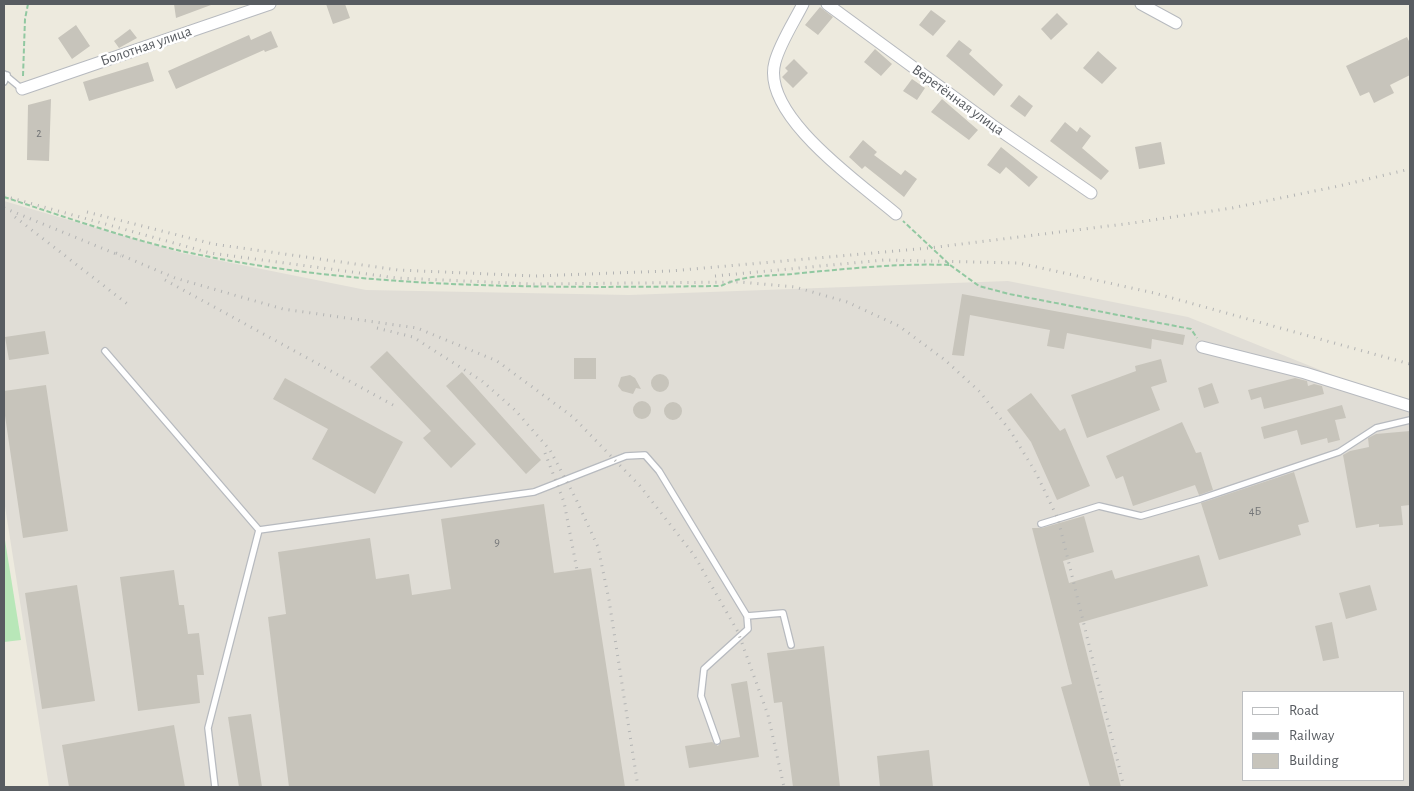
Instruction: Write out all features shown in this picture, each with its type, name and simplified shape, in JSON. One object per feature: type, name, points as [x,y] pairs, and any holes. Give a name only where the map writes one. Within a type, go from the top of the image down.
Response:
[{"type":"street","name":"Болотная улица","points":[[22,89],[270,4]]},
{"type":"street","points":[[803,4],[774,63],[774,80],[778,96],[792,119],[809,140],[896,214]]},
{"type":"street","name":"Веретённая улица","points":[[827,4],[992,125],[1091,193]]},
{"type":"street","points":[[1141,4],[1176,23]]},
{"type":"street","points":[[1202,347],[1305,373],[1410,406]]},
{"type":"lane","points":[[5,74],[22,89]]},
{"type":"lane","points":[[4,82],[5,74]]},
{"type":"lane","points":[[105,351],[259,530]]},
{"type":"lane","points":[[1041,524],[1099,506],[1141,516],[1200,500],[1338,452],[1376,428],[1410,420]]},
{"type":"lane","points":[[259,530],[534,492],[626,456],[645,455],[659,471],[746,616],[748,628],[704,669],[701,696],[717,741]]},
{"type":"lane","points":[[215,787],[208,728],[259,530]]},
{"type":"lane","points":[[746,616],[783,613],[790,646]]},
{"type":"path","points":[[22,89],[25,19],[28,4]]},
{"type":"path","points":[[4,197],[181,251],[300,272],[381,281],[465,286],[578,288],[721,286],[740,279],[856,267],[908,264],[950,265]]},
{"type":"path","points":[[896,214],[950,265],[979,286],[1001,292],[1191,329],[1202,347]]},
{"type":"shaded area","points":[[4,201],[182,253],[366,290],[629,295],[1008,281],[1188,317],[1410,406],[1410,787],[49,787],[4,500]]},
{"type":"green space","points":[[4,534],[21,640],[4,642]]},
{"type":"building","points":[[174,4],[211,4],[211,5],[176,18]]},
{"type":"building","points":[[326,4],[345,4],[350,18],[333,24]]},
{"type":"building","points":[[820,7],[833,17],[818,35],[805,25]]},
{"type":"building","points":[[931,10],[946,21],[933,36],[919,25]]},
{"type":"building","points":[[1057,13],[1068,24],[1051,40],[1041,29]]},
{"type":"building","points":[[76,25],[90,46],[72,59],[58,38]]},
{"type":"building","points":[[130,29],[137,38],[119,48],[114,41]]},
{"type":"building","points":[[271,31],[278,47],[265,52],[264,50],[176,89],[168,71],[249,35],[251,40]]},
{"type":"building","points":[[1407,37],[1410,43],[1410,75],[1390,85],[1394,93],[1374,103],[1369,92],[1360,96],[1346,66]]},
{"type":"building","points":[[959,40],[972,50],[969,54],[1003,85],[994,96],[946,56]]},
{"type":"building","points":[[875,49],[892,64],[881,76],[864,62]]},
{"type":"building","points":[[1098,51],[1117,68],[1102,84],[1083,68]]},
{"type":"building","points":[[794,59],[808,73],[793,88],[782,77],[788,71],[785,68]]},
{"type":"building","points":[[148,62],[154,81],[89,101],[83,82]]},
{"type":"building","points":[[912,79],[925,88],[917,100],[903,91]]},
{"type":"building","points":[[1019,95],[1033,106],[1025,117],[1010,106]]},
{"type":"building","points":[[51,99],[49,161],[27,160],[28,105]]},
{"type":"building","points":[[942,99],[978,130],[969,140],[931,112]]},
{"type":"building","points":[[1065,122],[1077,132],[1080,127],[1091,136],[1082,148],[1109,171],[1101,180],[1050,141]]},
{"type":"building","points":[[863,140],[877,152],[874,155],[901,175],[905,170],[917,179],[904,197],[865,166],[862,169],[849,157]]},
{"type":"building","points":[[1161,142],[1165,164],[1139,169],[1135,147]]},
{"type":"building","points":[[1001,147],[1038,177],[1029,187],[1006,167],[1000,174],[987,165]]},
{"type":"building","points":[[962,294],[1185,335],[1183,345],[1152,339],[1151,349],[1067,333],[1064,349],[1047,346],[1050,330],[970,315],[964,356],[952,355]]},
{"type":"building","points":[[45,331],[49,354],[9,360],[5,337]]},
{"type":"building","points":[[387,351],[476,444],[451,468],[423,438],[431,431],[370,367]]},
{"type":"building","points":[[574,358],[596,358],[596,379],[574,379]]},
{"type":"building","points":[[1161,359],[1167,382],[1151,387],[1160,410],[1087,438],[1071,395],[1136,371],[1135,366]]},
{"type":"building","points":[[462,372],[541,460],[526,474],[446,386]]},
{"type":"building","points":[[656,374],[664,374],[669,379],[667,390],[656,392],[651,387],[651,379]]},
{"type":"building","points":[[630,375],[635,378],[641,389],[636,388],[633,394],[622,391],[618,386],[621,377]]},
{"type":"building","points":[[285,378],[403,442],[375,494],[312,459],[328,429],[273,399]]},
{"type":"building","points":[[1295,378],[1307,381],[1308,386],[1314,384],[1322,386],[1324,394],[1264,409],[1261,397],[1251,400],[1248,390]]},
{"type":"building","points":[[1212,383],[1219,403],[1204,408],[1198,388]]},
{"type":"building","points":[[46,385],[68,531],[23,538],[4,409],[4,391]]},
{"type":"building","points":[[1031,393],[1060,431],[1065,428],[1090,486],[1057,500],[1031,442],[1007,410]]},
{"type":"building","points":[[638,401],[646,401],[651,406],[649,417],[638,419],[633,414],[633,406]]},
{"type":"building","points":[[673,402],[679,405],[682,411],[679,417],[673,420],[667,417],[664,411],[667,405]]},
{"type":"building","points":[[1342,405],[1346,418],[1335,420],[1340,440],[1328,443],[1327,438],[1301,445],[1297,430],[1264,439],[1261,427]]},
{"type":"building","points":[[1182,422],[1196,453],[1201,452],[1213,490],[1199,495],[1195,485],[1133,506],[1123,476],[1116,479],[1106,456]]},
{"type":"building","points":[[1410,431],[1410,505],[1401,506],[1403,525],[1379,527],[1379,524],[1356,528],[1343,455],[1350,451],[1369,447],[1368,438],[1376,434]]},
{"type":"building","points":[[1294,472],[1309,522],[1298,525],[1301,535],[1219,560],[1201,503]]},
{"type":"building","points":[[544,504],[554,573],[591,568],[625,787],[289,787],[268,617],[286,614],[278,552],[370,538],[376,579],[409,574],[412,595],[451,589],[441,519]]},
{"type":"building","points":[[1084,516],[1094,552],[1063,561],[1069,583],[1112,570],[1115,579],[1199,555],[1208,586],[1079,623],[1121,787],[1090,787],[1061,687],[1072,684],[1032,528],[1042,528]]},
{"type":"building","points":[[174,570],[179,605],[184,605],[188,634],[199,633],[204,675],[197,675],[200,703],[138,711],[120,577]]},
{"type":"building","points":[[77,585],[95,701],[42,709],[25,593]]},
{"type":"building","points":[[1370,585],[1377,610],[1346,619],[1339,593]]},
{"type":"building","points":[[1332,622],[1339,658],[1323,661],[1315,626]]},
{"type":"building","points":[[824,646],[840,787],[793,787],[782,702],[774,703],[767,653]]},
{"type":"building","points":[[747,681],[759,757],[689,768],[685,746],[712,742],[718,746],[722,740],[740,737],[731,684]]},
{"type":"building","points":[[251,714],[262,787],[239,787],[228,717]]},
{"type":"building","points":[[174,725],[185,787],[69,787],[62,745]]},
{"type":"building","points":[[929,750],[933,787],[880,787],[877,756]]},
{"type":"railway","points":[[87,212],[213,244],[398,270],[534,276],[671,271],[929,248],[1133,223],[1232,208],[1410,169]]},
{"type":"railway","points":[[4,196],[210,253],[397,278],[534,284],[740,282],[795,287],[847,302],[899,326],[945,360],[980,392],[1011,432],[1036,473],[1058,519],[1124,787]]},
{"type":"railway","points":[[4,208],[121,256]]},
{"type":"railway","points":[[15,217],[130,306]]},
{"type":"railway","points":[[116,253],[175,278],[283,309],[417,328],[497,361],[573,417],[640,486],[694,555],[738,632],[768,715],[784,787]]},
{"type":"railway","points":[[715,276],[884,260],[1019,263],[1154,293],[1410,364]]},
{"type":"railway","points":[[165,280],[393,405]]},
{"type":"railway","points":[[377,328],[413,337],[482,381],[515,410],[550,450],[576,499],[598,547],[609,600],[638,787]]},
{"type":"railway","points":[[545,453],[564,502],[577,570]]}]
